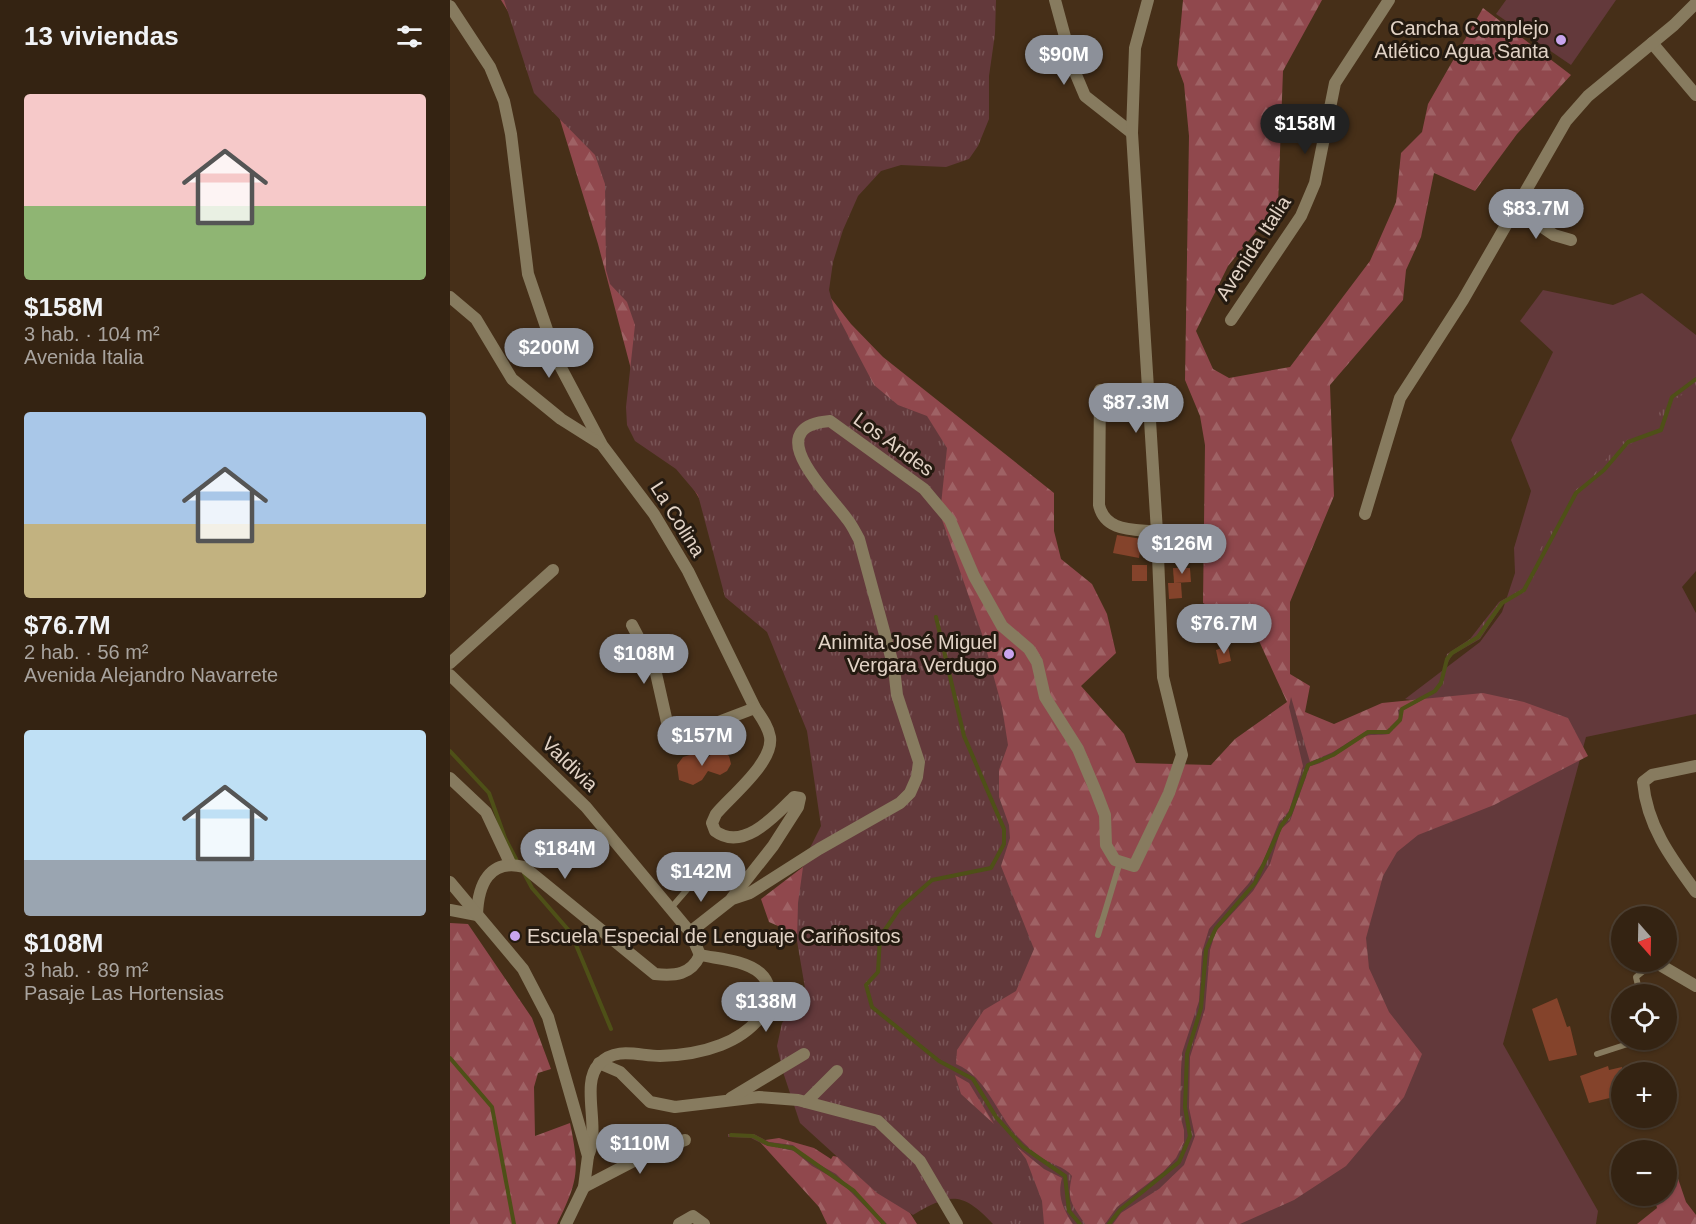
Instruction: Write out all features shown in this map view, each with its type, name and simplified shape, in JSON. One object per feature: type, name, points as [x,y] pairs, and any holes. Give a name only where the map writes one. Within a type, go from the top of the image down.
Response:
[{"type":"street","points":[[1055,0],[1074,70],[1085,96],[1132,133]]},
{"type":"street","points":[[1120,862],[1134,866],[1169,794],[1182,755],[1163,677],[1157,532],[1132,133],[1136,48],[1148,0]]},
{"type":"street","name":"Avenida Italia","points":[[1231,320],[1301,216],[1315,183],[1335,83],[1389,0]]},
{"type":"street","points":[[1365,514],[1400,399],[1566,121],[1588,96],[1696,3]]},
{"type":"street","name":"La Colina","points":[[450,6],[485,58],[501,93],[511,134],[528,274],[537,304],[571,390],[602,444],[637,490],[671,543],[704,601],[771,740],[762,764],[716,814],[712,823],[715,831],[730,837],[747,834],[773,818],[795,797],[799,796],[801,801],[759,867],[732,899]]},
{"type":"street","points":[[1652,43],[1696,95]]},
{"type":"street","points":[[1516,208],[1554,235],[1571,240]]},
{"type":"street","points":[[450,297],[476,319],[512,379],[561,419],[602,444]]},
{"type":"street","points":[[1100,390],[1099,505],[1102,517],[1114,527],[1157,532]]},
{"type":"street","name":"Los Andes","points":[[690,932],[732,899],[750,893],[819,849],[900,802],[910,793],[918,777],[919,762],[916,747],[897,695],[894,668],[859,539],[848,520],[807,471],[800,456],[799,439],[804,429],[814,423],[830,421],[924,489],[950,520],[974,576],[1002,626],[1029,649],[1037,662],[1045,697],[1078,749],[1105,815],[1106,845],[1115,860],[1120,862]]},
{"type":"street","points":[[450,663],[553,570]]},
{"type":"street","points":[[632,625],[656,669],[671,740],[755,708]]},
{"type":"street","name":"Valdivia","points":[[450,675],[586,807],[690,932],[700,956]]},
{"type":"street","points":[[1696,766],[1652,776],[1643,782],[1652,819],[1661,843],[1696,892]]},
{"type":"street","points":[[450,778],[486,812],[510,863]]},
{"type":"street","points":[[477,915],[478,894],[483,882],[495,869],[510,863],[524,867],[655,974],[670,975],[686,972],[695,966],[700,956],[750,965],[763,975],[771,989],[768,1004],[760,1018],[749,1030],[704,1051],[657,1056],[625,1052],[610,1056],[599,1063],[590,1077],[593,1144],[588,1156],[584,1187],[566,1224]]},
{"type":"street","points":[[450,882],[523,969],[538,995],[548,1017],[588,1156]]},
{"type":"street","points":[[450,910],[477,915]]},
{"type":"street","points":[[1672,972],[1696,986]]},
{"type":"street","points":[[724,1102],[804,1054]]},
{"type":"street","points":[[599,1063],[620,1072],[650,1102],[675,1107],[759,1097],[806,1102],[878,1121],[920,1161],[957,1224]]},
{"type":"street","points":[[806,1102],[837,1071]]},
{"type":"street","points":[[584,1187],[653,1151],[685,1140]]},
{"type":"street","points":[[679,1224],[693,1216],[704,1224]]},
{"type":"lane","points":[[670,908],[711,862]]},
{"type":"lane","points":[[1098,935],[1120,862]]},
{"type":"lane","points":[[1638,984],[1636,977],[1642,972]]},
{"type":"lane","points":[[1597,1054],[1611,1049]]},
{"type":"green space","points":[[501,0],[736,0],[823,288],[851,324],[883,357],[1054,493],[1054,531],[1061,559],[1092,584],[1107,614],[1116,653],[1081,686],[1124,734],[1136,763],[1211,765],[1235,739],[1287,702],[1254,630],[1203,603],[1205,445],[1200,416],[1185,380],[1189,136],[1184,84],[1177,65],[1183,0],[1322,0],[1283,71],[1278,205],[1228,266],[1196,331],[1213,369],[1229,378],[1290,367],[1370,261],[1396,202],[1401,153],[1422,132],[1428,104],[1483,8],[1571,75],[1517,134],[1475,191],[1434,173],[1421,237],[1406,270],[1403,300],[1330,385],[1334,496],[1290,602],[1290,674],[1310,686],[1305,712],[1334,724],[1382,703],[1483,693],[1524,702],[1568,718],[1588,756],[1494,805],[1418,835],[1397,852],[1383,876],[1366,938],[1369,968],[1389,1012],[1422,1054],[1404,1097],[1346,1166],[1294,1200],[1240,1224],[1003,1224],[803,937],[769,922],[761,899],[880,808],[637,392],[598,244],[546,74]]},
{"type":"green space","points":[[504,0],[996,0],[995,34],[989,76],[989,119],[978,146],[969,159],[946,167],[901,165],[881,171],[858,196],[843,230],[833,262],[829,290],[834,309],[874,385],[898,405],[927,416],[947,448],[940,514],[982,634],[1002,707],[1008,745],[999,770],[999,797],[1009,825],[1010,838],[1001,866],[1034,949],[1016,991],[984,1010],[957,1050],[956,1064],[967,1070],[984,1087],[1011,1129],[1026,1145],[1040,1157],[1072,1176],[1070,1197],[1085,1224],[1073,1224],[1066,1213],[1061,1197],[1062,1178],[1044,1169],[1017,1147],[1026,1159],[1042,1201],[1044,1224],[993,1224],[973,1206],[955,1199],[937,1202],[913,1215],[877,1193],[800,1123],[777,1046],[782,1023],[806,994],[797,941],[798,903],[804,860],[821,826],[807,731],[767,632],[725,597],[698,495],[676,469],[635,441],[627,425],[626,407],[635,325],[627,302],[610,284],[606,270],[605,184],[595,155],[534,93]],"holes":[[[955,1075],[969,1083],[994,1124],[961,1094]]]},
{"type":"green space","name":"Cancha Complejo Atlético Agua Santa","points":[[1506,0],[1616,0],[1571,65],[1496,14]]},
{"type":"green space","points":[[1543,290],[1613,305],[1642,293],[1696,335],[1696,571],[1682,587],[1696,613],[1696,714],[1586,737],[1503,1044],[1598,1211],[1596,1224],[1222,1224],[1383,1015],[1360,938],[1377,874],[1453,708],[1405,699],[1480,642],[1502,612],[1515,573],[1514,548],[1531,491],[1511,440],[1553,352],[1520,321]]},
{"type":"green space","points":[[1696,374],[1696,386],[1671,402],[1663,433],[1629,444],[1603,476],[1581,494],[1542,556],[1528,590],[1503,604],[1480,639],[1452,655],[1447,664],[1443,686],[1437,692],[1403,710],[1402,720],[1389,734],[1364,736],[1337,754],[1310,766],[1290,821],[1281,829],[1270,864],[1253,891],[1216,931],[1210,950],[1205,1009],[1190,1057],[1189,1108],[1195,1136],[1184,1165],[1159,1189],[1121,1213],[1113,1224],[1105,1224],[1117,1207],[1163,1172],[1176,1158],[1184,1142],[1180,1115],[1182,1053],[1199,1001],[1202,952],[1209,929],[1249,883],[1263,862],[1279,822],[1289,811],[1303,766],[1289,707],[1291,697],[1310,762],[1333,752],[1368,730],[1387,730],[1399,718],[1398,710],[1417,700],[1440,682],[1447,654],[1470,639],[1499,602],[1520,590],[1550,530],[1575,490],[1590,479],[1619,443],[1652,430],[1657,425],[1659,413],[1670,393]]},
{"type":"green space","points":[[450,923],[468,924],[532,1018],[551,1069],[538,1073],[534,1087],[535,1136],[570,1123],[576,1165],[573,1186],[557,1224],[450,1224]]},
{"type":"green space","points":[[728,1134],[754,1134],[769,1142],[793,1145],[804,1156],[836,1174],[887,1224],[882,1224],[842,1183],[812,1166],[794,1151],[765,1145],[751,1138],[728,1137]]},
{"type":"green space","points":[[779,1138],[814,1148],[831,1159],[833,1156],[864,1161],[896,1191],[917,1224],[827,1224],[819,1207],[759,1141]]},
{"type":"green space","points":[[1677,1176],[1686,1202],[1696,1215],[1696,1224],[1637,1224],[1657,1208],[1656,1206],[1677,1206]]},
{"type":"building","points":[[1170,528],[1189,528],[1189,543],[1170,544]]},
{"type":"building","points":[[1117,535],[1142,539],[1139,558],[1113,553]]},
{"type":"building","points":[[1132,565],[1147,565],[1147,581],[1132,581]]},
{"type":"building","points":[[1173,568],[1190,568],[1191,582],[1174,583]]},
{"type":"building","points":[[1168,583],[1181,583],[1182,598],[1169,599]]},
{"type":"building","points":[[1228,646],[1231,661],[1219,664],[1216,650]]},
{"type":"building","points":[[715,751],[723,751],[729,756],[731,764],[727,771],[720,775],[708,771],[702,780],[693,785],[679,780],[677,765],[683,757],[693,754],[705,760]]},
{"type":"building","points":[[1557,998],[1567,1027],[1570,1026],[1577,1055],[1549,1061],[1532,1009]]},
{"type":"building","points":[[1608,1066],[1609,1070],[1611,1070],[1611,1098],[1589,1103],[1580,1076]]},
{"type":"waterway","points":[[1109,1224],[1120,1210],[1179,1162],[1190,1136],[1185,1107],[1187,1054],[1201,1008],[1206,950],[1216,928],[1255,883],[1281,826],[1290,814],[1308,765],[1333,755],[1368,732],[1388,732],[1400,720],[1402,709],[1435,691],[1441,683],[1447,659],[1452,653],[1478,637],[1502,603],[1524,590],[1576,493],[1604,470],[1628,442],[1661,430],[1672,397],[1696,379]]},
{"type":"waterway","points":[[936,617],[964,736],[1004,829],[1004,844],[991,868],[932,880],[900,908],[880,937],[878,972],[866,985],[872,1007],[939,1061],[973,1079],[996,1117],[1023,1147],[1065,1176],[1069,1211],[1080,1224]]},
{"type":"waterway","points":[[450,751],[489,793],[505,838],[516,859]]},
{"type":"waterway","points":[[524,873],[532,888],[571,933],[611,1029]]},
{"type":"waterway","points":[[450,1058],[492,1107],[514,1224]]},
{"type":"waterway","points":[[731,1135],[753,1136],[768,1144],[793,1148],[854,1191],[884,1224]]},
{"type":"place","name":"Cancha Complejo Atlético Agua Santa","points":[[1561,40]]},
{"type":"place","name":"Animita José Miguel Vergara Verdugo","points":[[1009,654]]},
{"type":"place","name":"Escuela Especial de Lenguaje Cariñositos","points":[[515,936]]}]
